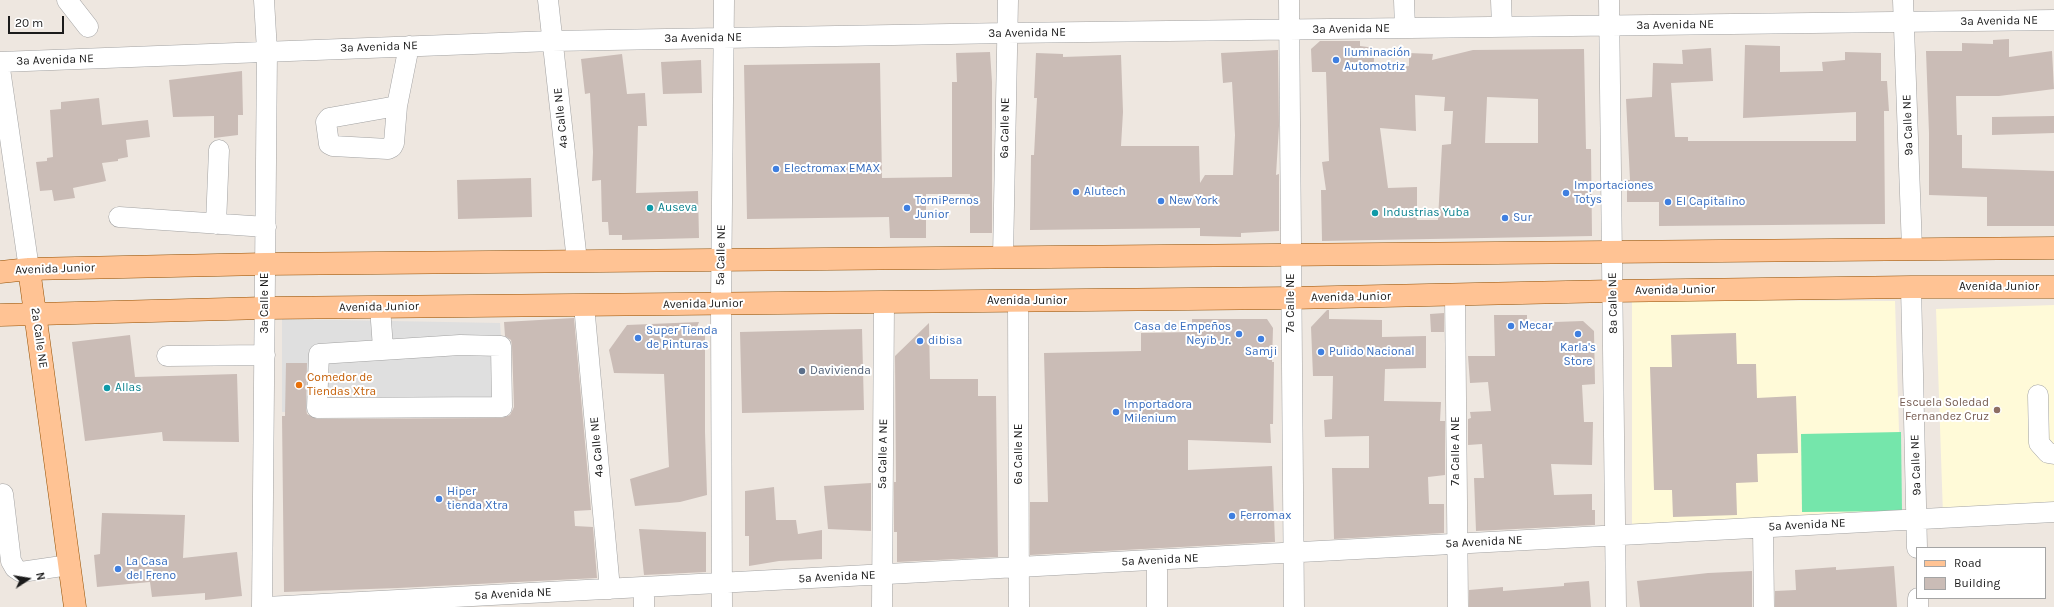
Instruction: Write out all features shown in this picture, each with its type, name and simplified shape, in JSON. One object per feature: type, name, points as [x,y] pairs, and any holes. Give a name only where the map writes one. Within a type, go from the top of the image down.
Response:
[{"type":"main road","name":"Avenida Junior","points":[[0,272],[265,264],[2054,248]]},
{"type":"main road","name":"2a Calle NE","points":[[29,270],[75,607]]},
{"type":"main road","name":"Avenida Junior","points":[[0,315],[265,308],[1292,298],[1612,291],[1911,287],[2054,287]]},
{"type":"street","points":[[67,0],[88,27]]},
{"type":"street","name":"3a Calle NE","points":[[262,607],[267,51],[264,0]]},
{"type":"street","name":"4a Calle NE","points":[[548,0],[577,261]]},
{"type":"street","name":"5a Calle NE","points":[[722,607],[721,303],[724,0]]},
{"type":"street","name":"6a Calle NE","points":[[1003,257],[1008,0]]},
{"type":"street","name":"7a Calle NE","points":[[1289,0],[1294,607]]},
{"type":"street","points":[[1404,0],[1405,28]]},
{"type":"street","points":[[1502,0],[1502,27]]},
{"type":"street","name":"8a Calle NE","points":[[1609,0],[1616,607]]},
{"type":"street","name":"9a Calle NE","points":[[1903,0],[1912,249]]},
{"type":"street","name":"3a Avenida NE","points":[[0,62],[552,41],[1007,33],[2054,20]]},
{"type":"street","points":[[397,106],[409,46]]},
{"type":"street","name":"2a Calle NE","points":[[0,69],[29,270]]},
{"type":"street","points":[[216,224],[219,150]]},
{"type":"street","points":[[119,217],[266,227]]},
{"type":"street","name":"9a Calle NE","points":[[1911,287],[1917,547]]},
{"type":"street","name":"7a Calle A NE","points":[[1456,294],[1458,607]]},
{"type":"street","name":"6a Calle NE","points":[[1018,301],[1019,607]]},
{"type":"street","name":"5a Calle A NE","points":[[882,607],[884,302]]},
{"type":"street","name":"4a Calle NE","points":[[584,305],[610,589]]},
{"type":"street","points":[[380,307],[382,348]]},
{"type":"street","points":[[460,345],[501,346],[502,407],[317,408],[320,354],[382,348],[460,345]]},
{"type":"street","points":[[168,356],[265,354]]},
{"type":"street","points":[[2038,395],[2039,442],[2048,453],[2054,454]]},
{"type":"street","points":[[2,494],[11,561],[15,568],[21,572],[69,565]]},
{"type":"street","name":"5a Avenida NE","points":[[266,607],[467,602],[644,587],[2054,512]]},
{"type":"street","points":[[1763,528],[1764,607]]},
{"type":"street","points":[[1157,560],[1157,607]]},
{"type":"street","points":[[644,587],[644,607]]},
{"type":"shaded area","points":[[1632,300],[1895,301],[1902,529],[1632,534]]},
{"type":"shaded area","name":"Escuela Soledad Fernandez Cruz","points":[[2054,305],[2054,512],[1943,515],[1936,309]]},
{"type":"shaded area","points":[[282,319],[500,323],[506,408],[282,412]]},
{"type":"green space","points":[[1901,432],[1902,511],[1802,512],[1801,434]]},
{"type":"building","points":[[2009,39],[2009,57],[2052,51],[2054,89],[1999,96],[1956,96],[1957,135],[1962,135],[1962,168],[2054,171],[2054,226],[1987,226],[1987,197],[1929,195],[1929,133],[1926,51],[1962,51],[1962,43],[1993,44],[1993,40]]},
{"type":"building","points":[[1320,41],[1360,41],[1360,46],[1375,48],[1373,71],[1409,66],[1409,53],[1433,54],[1432,60],[1473,50],[1584,49],[1586,149],[1591,149],[1592,236],[1322,241],[1321,190],[1326,190],[1322,162],[1329,161],[1326,72],[1312,72],[1311,49]],"holes":[[[1415,95],[1445,97],[1444,111],[1453,111],[1451,144],[1442,145],[1438,220],[1417,220],[1417,187],[1388,188],[1380,128],[1416,131]],[[1487,97],[1538,99],[1538,143],[1485,143]]]},
{"type":"building","points":[[1745,45],[1780,46],[1780,72],[1823,71],[1822,62],[1845,60],[1845,52],[1881,53],[1881,81],[1887,81],[1889,111],[1884,111],[1885,224],[1659,226],[1659,202],[1627,202],[1627,180],[1630,180],[1626,99],[1652,97],[1653,63],[1683,64],[1682,50],[1711,48],[1713,81],[1671,83],[1675,137],[1688,137],[1688,141],[1856,141],[1856,112],[1743,118]]},
{"type":"building","points":[[1278,50],[1279,126],[1276,175],[1279,174],[1279,231],[1241,233],[1241,237],[1200,236],[1200,228],[1030,230],[1031,155],[1034,155],[1037,98],[1034,98],[1036,53],[1063,54],[1063,57],[1121,55],[1123,112],[1121,146],[1199,146],[1200,183],[1205,175],[1233,175],[1235,135],[1232,82],[1223,83],[1221,53]]},
{"type":"building","points":[[990,52],[992,82],[992,233],[970,233],[970,194],[926,194],[926,238],[890,238],[889,217],[747,219],[744,65],[880,63],[882,178],[952,177],[952,82],[957,82],[956,53]]},
{"type":"building","points":[[622,54],[627,94],[645,93],[647,126],[638,126],[636,193],[698,191],[699,238],[622,240],[622,235],[609,235],[608,222],[602,222],[601,180],[592,181],[593,152],[590,93],[585,94],[581,59]]},
{"type":"building","points":[[701,60],[702,93],[663,94],[661,62]]},
{"type":"building","points":[[242,71],[243,115],[238,115],[238,135],[214,138],[214,116],[173,117],[169,80]]},
{"type":"building","points":[[99,98],[102,125],[148,120],[150,137],[126,140],[128,157],[118,159],[118,161],[102,163],[106,181],[73,188],[75,198],[54,201],[52,190],[40,191],[36,162],[47,161],[47,158],[53,157],[50,110],[61,109],[61,102]]},
{"type":"building","points":[[2054,116],[2054,133],[1992,135],[1992,117]]},
{"type":"building","points":[[531,178],[532,217],[458,219],[457,180]]},
{"type":"building","points":[[1327,310],[1329,310],[1329,319],[1382,320],[1382,337],[1426,336],[1426,368],[1385,369],[1384,401],[1441,402],[1440,421],[1445,421],[1445,475],[1428,477],[1429,504],[1444,504],[1444,533],[1334,539],[1332,468],[1369,468],[1369,436],[1325,437],[1324,420],[1332,419],[1333,376],[1313,376],[1311,327]]},
{"type":"building","points":[[1444,313],[1444,332],[1431,332],[1430,314]]},
{"type":"building","points":[[1494,315],[1527,315],[1527,323],[1583,321],[1594,331],[1595,384],[1582,385],[1584,422],[1593,422],[1592,465],[1551,464],[1554,495],[1592,494],[1592,510],[1595,510],[1595,525],[1476,531],[1474,478],[1484,478],[1482,444],[1468,445],[1468,419],[1471,418],[1470,412],[1491,411],[1488,382],[1470,383],[1468,356],[1495,356]]},
{"type":"building","name":"Hiper tienda Xtra","points":[[574,318],[591,510],[574,511],[575,526],[593,527],[597,578],[284,592],[282,416],[285,416],[286,363],[307,363],[307,414],[317,419],[502,418],[510,415],[514,407],[512,346],[511,340],[505,336],[504,322]]},
{"type":"building","name":"Importadora Milenium","points":[[1192,319],[1267,319],[1273,328],[1273,424],[1270,424],[1271,443],[1188,440],[1188,470],[1272,466],[1275,542],[1030,555],[1030,502],[1048,502],[1044,353],[1141,351],[1141,333],[1192,332]]},
{"type":"building","points":[[699,322],[697,327],[705,327],[705,432],[707,495],[680,502],[635,506],[630,479],[669,467],[664,374],[614,373],[609,350],[627,325]]},
{"type":"building","points":[[929,323],[930,379],[978,379],[978,396],[996,396],[998,557],[897,562],[897,532],[894,532],[894,482],[896,482],[895,356]]},
{"type":"building","name":"Davivienda","points":[[862,329],[864,410],[742,413],[740,332]]},
{"type":"building","points":[[1736,333],[1737,364],[1756,364],[1757,398],[1796,396],[1798,453],[1757,454],[1758,482],[1736,483],[1737,515],[1673,517],[1672,490],[1654,490],[1650,367],[1672,367],[1671,335]]},
{"type":"building","points":[[130,335],[135,377],[237,374],[239,442],[163,441],[162,432],[85,441],[72,342]]},
{"type":"building","points":[[871,483],[871,531],[828,529],[824,486]]},
{"type":"building","points":[[774,487],[776,520],[796,520],[798,534],[822,530],[822,559],[779,561],[749,566],[749,536],[745,536],[745,491]]},
{"type":"building","points":[[102,513],[185,515],[183,558],[237,552],[242,596],[205,600],[205,593],[152,597],[150,582],[97,587],[94,555],[100,554]]},
{"type":"building","points":[[639,529],[706,532],[706,572],[644,575]]},
{"type":"building","points":[[1894,566],[1897,607],[1775,607],[1775,591],[1796,590],[1795,570],[1836,567],[1836,570]]},
{"type":"building","points":[[1752,571],[1752,607],[1640,607],[1637,581],[1708,573]]},
{"type":"building","points":[[1589,581],[1591,607],[1469,607],[1469,590],[1503,587],[1503,591],[1564,586],[1564,583]]},
{"type":"place","name":"Iluminación Automotriz","points":[[1336,60]]},
{"type":"place","name":"Electromax EMAX","points":[[776,169]]},
{"type":"place","name":"Alutech","points":[[1076,192]]},
{"type":"place","name":"Importaciones Totys","points":[[1566,193]]},
{"type":"place","name":"New York","points":[[1161,201]]},
{"type":"place","name":"El Capitalino","points":[[1668,202]]},
{"type":"place","name":"Auseva","points":[[650,208]]},
{"type":"place","name":"TorniPernos Junior","points":[[907,208]]},
{"type":"place","name":"Industrias Yuba","points":[[1375,213]]},
{"type":"place","name":"Sur","points":[[1505,218]]},
{"type":"place","name":"Mecar","points":[[1511,326]]},
{"type":"place","name":"Casa de Empeños Neyib Jr.","points":[[1239,334]]},
{"type":"place","name":"Karla's Store","points":[[1578,334]]},
{"type":"place","name":"Super Tienda de Pinturas","points":[[638,338]]},
{"type":"place","name":"Samji","points":[[1261,339]]},
{"type":"place","name":"dibisa","points":[[920,341]]},
{"type":"place","name":"Pulido Nacional","points":[[1321,352]]},
{"type":"place","name":"Davivienda","points":[[802,371]]},
{"type":"place","name":"Comedor de Tiendas Xtra","points":[[299,385]]},
{"type":"place","name":"Allas","points":[[107,388]]},
{"type":"place","name":"Escuela Soledad Fernandez Cruz","points":[[1997,410]]},
{"type":"place","name":"Importadora Milenium","points":[[1116,412]]},
{"type":"place","name":"Hiper tienda Xtra","points":[[439,499]]},
{"type":"place","name":"Ferromax","points":[[1232,516]]},
{"type":"place","name":"La Casa del Freno","points":[[118,569]]}]
